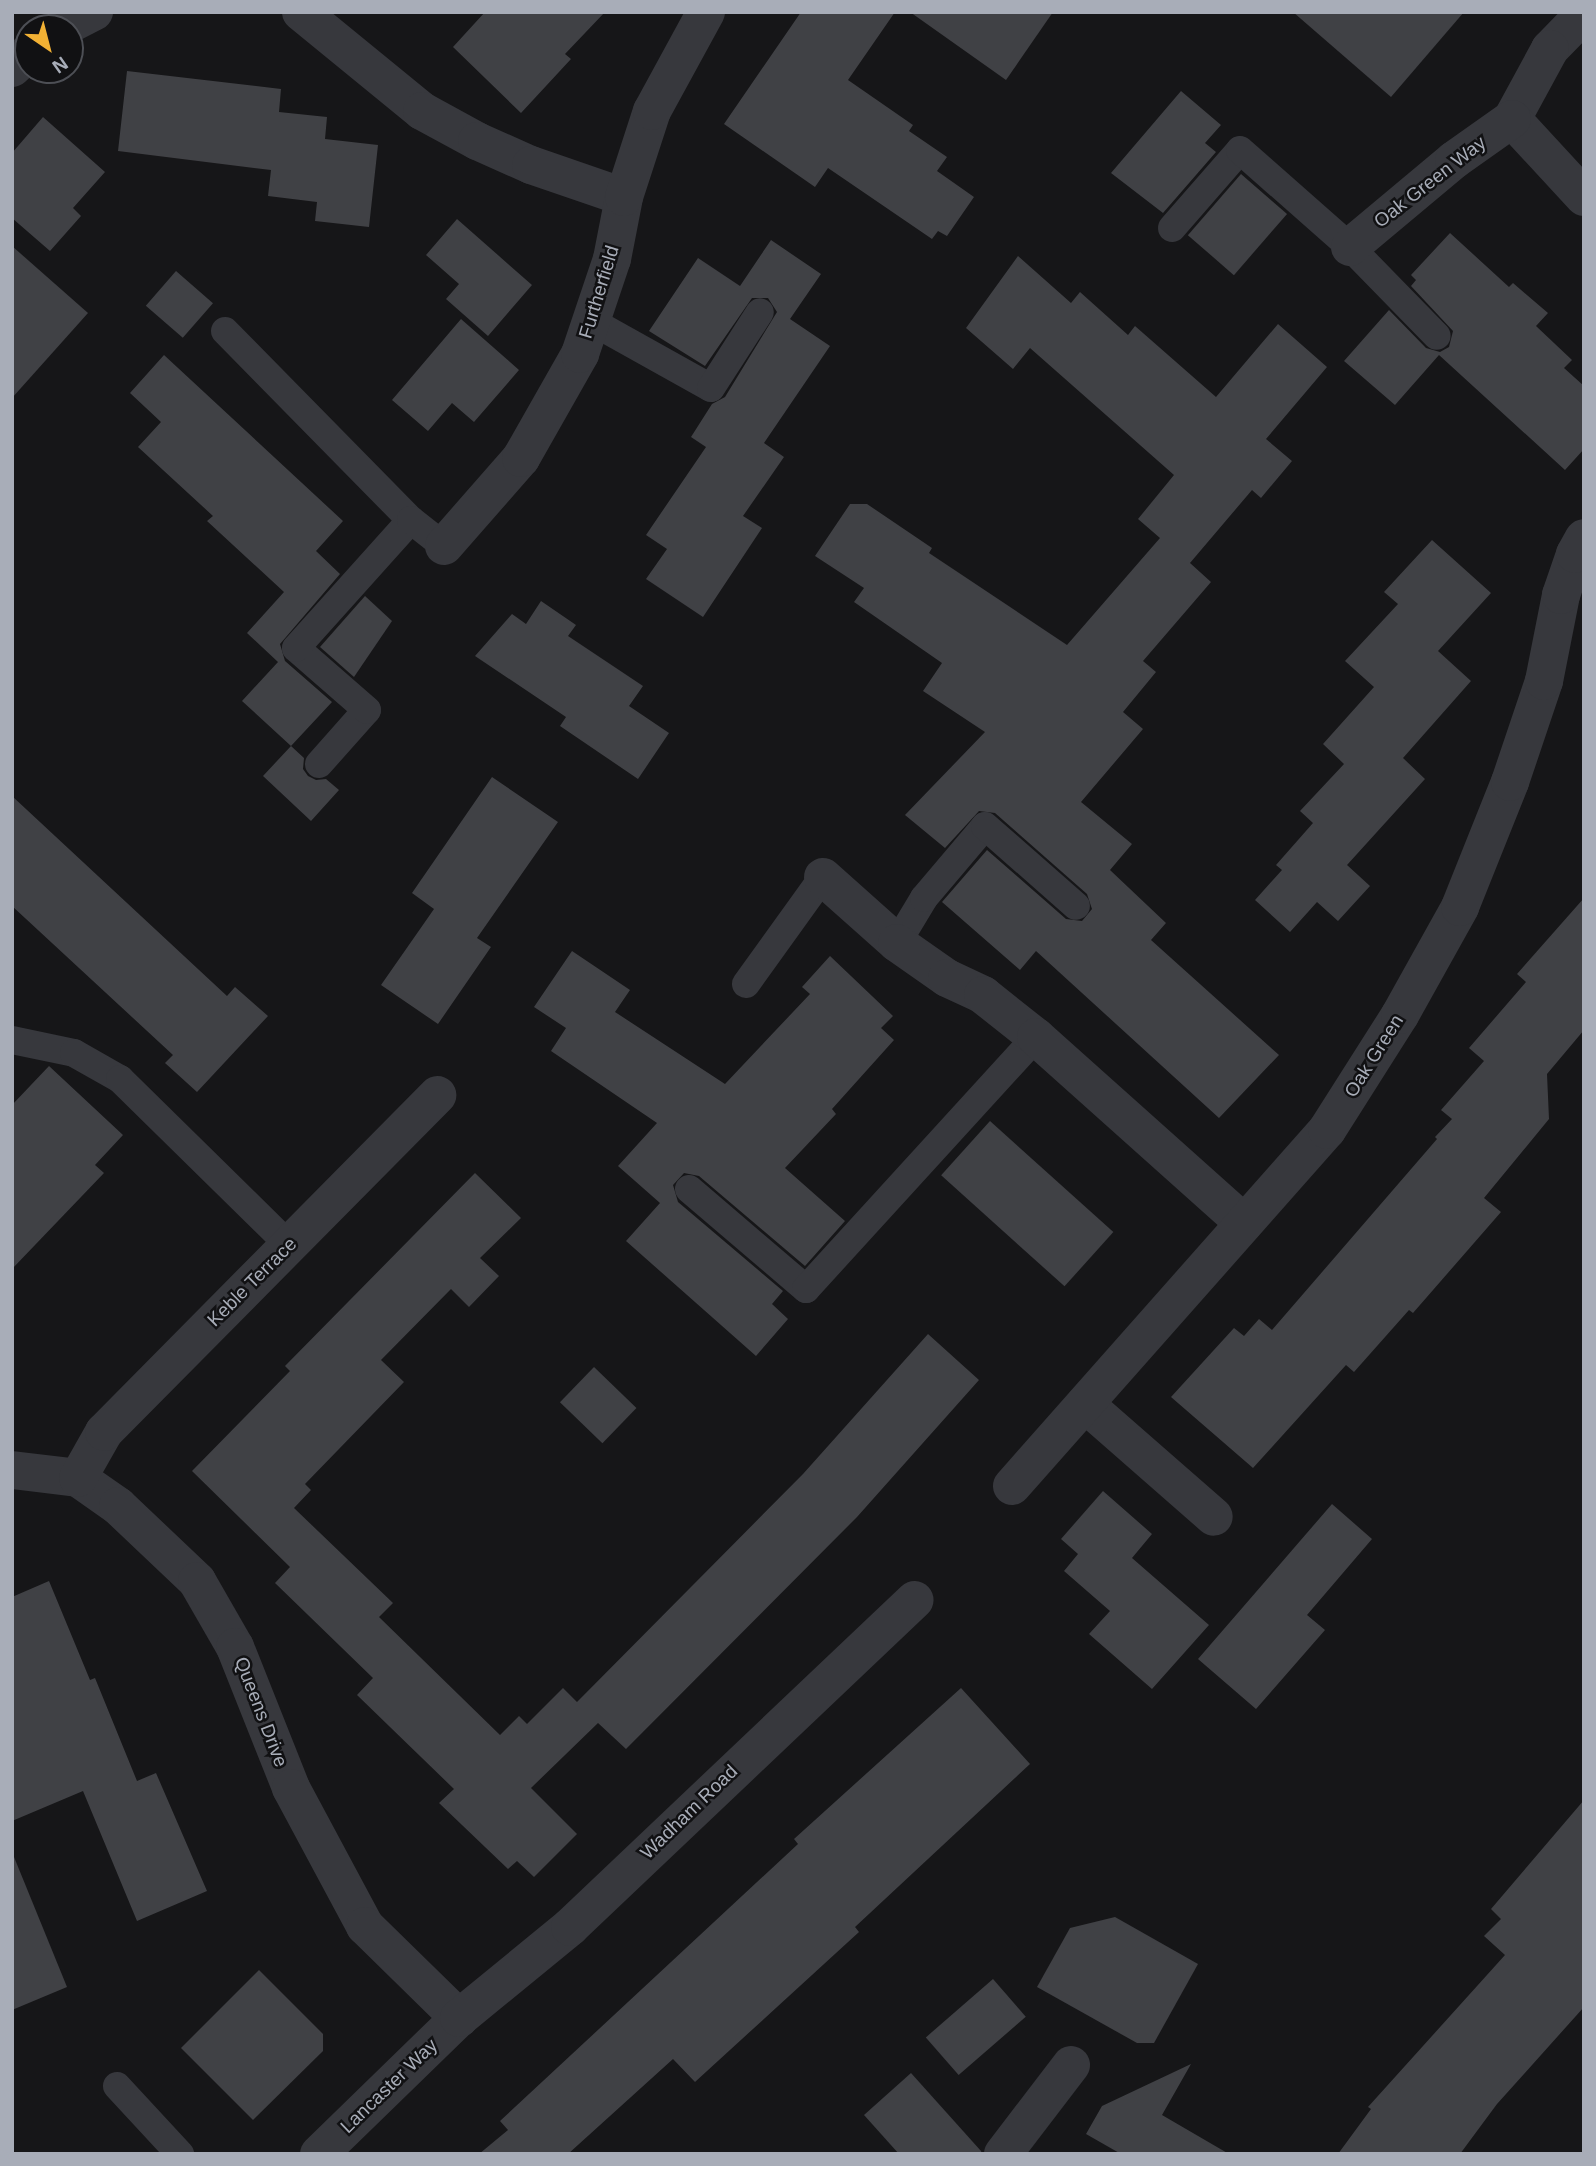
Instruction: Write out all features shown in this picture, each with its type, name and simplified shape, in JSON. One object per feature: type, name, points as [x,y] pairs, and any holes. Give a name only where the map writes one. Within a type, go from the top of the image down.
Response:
[{"type":"street","points":[[301,12],[316,21],[422,111],[477,141],[531,165],[624,197]]},
{"type":"street","name":"Furtherfield","points":[[444,546],[521,458],[580,354],[612,259],[624,197],[652,111],[706,12]]},
{"type":"street","points":[[1584,13],[1549,49],[1512,120],[1584,197]]},
{"type":"street","name":"Oak Green Way","points":[[1350,247],[1454,160],[1512,120]]},
{"type":"street","name":"Oak Green","points":[[1012,1486],[1327,1130],[1400,1015],[1460,906],[1510,782],[1544,681],[1561,595],[1575,554],[1584,538]]},
{"type":"street","points":[[823,877],[897,943],[947,978],[983,995],[1036,1037],[1244,1223]]},
{"type":"street","name":"Keble Terrace","points":[[78,1478],[104,1432],[437,1096]]},
{"type":"street","points":[[1086,1404],[1213,1517]]},
{"type":"street","name":"Queens Drive","points":[[12,1470],[78,1478],[118,1506],[197,1581],[235,1647],[291,1788],[365,1926],[459,2018]]},
{"type":"street","name":"Wadham Road","points":[[459,2018],[570,1927],[914,1600]]},
{"type":"street","name":"Lancaster Way","points":[[319,2154],[459,2018]]},
{"type":"street","points":[[1003,2154],[1071,2065]]},
{"type":"lane","points":[[1172,228],[1240,150],[1350,247],[1437,337]]},
{"type":"lane","points":[[591,321],[711,388],[760,312]]},
{"type":"lane","points":[[225,331],[411,520],[444,546]]},
{"type":"lane","points":[[319,764],[368,710],[296,648],[411,520]]},
{"type":"lane","points":[[897,943],[924,898],[985,826],[1076,906]]},
{"type":"lane","points":[[746,984],[823,877]]},
{"type":"lane","points":[[689,1189],[806,1289],[1036,1037]]},
{"type":"lane","points":[[12,1040],[74,1053],[120,1079],[289,1245]]},
{"type":"lane","points":[[117,2086],[180,2154]]},
{"type":"building","points":[[485,12],[605,12],[565,54],[571,59],[521,113],[453,47]]},
{"type":"building","points":[[801,12],[895,12],[848,80],[913,125],[909,131],[947,157],[937,171],[974,197],[947,236],[938,231],[932,239],[828,168],[815,187],[724,124]]},
{"type":"building","points":[[910,12],[1053,12],[1006,80]]},
{"type":"building","points":[[1293,12],[1464,12],[1391,97]]},
{"type":"building","points":[[127,71],[281,89],[279,112],[327,117],[325,139],[378,145],[369,227],[315,221],[317,202],[268,196],[271,170],[118,151]]},
{"type":"building","points":[[1181,91],[1221,125],[1205,143],[1216,152],[1163,213],[1111,173]]},
{"type":"building","points":[[43,117],[105,172],[73,208],[81,216],[50,251],[12,218],[12,153]]},
{"type":"building","points":[[1241,174],[1287,214],[1234,275],[1188,235]]},
{"type":"building","points":[[457,219],[532,285],[488,336],[446,299],[459,284],[426,255]]},
{"type":"building","points":[[1450,233],[1509,287],[1513,283],[1548,313],[1536,326],[1572,360],[1564,368],[1584,386],[1584,449],[1565,470],[1439,355],[1395,405],[1344,361],[1389,310],[1426,348],[1440,352],[1449,347],[1453,331],[1411,286],[1416,280],[1411,275]]},
{"type":"building","points":[[771,240],[821,274],[790,319],[830,346],[764,443],[784,457],[743,516],[762,528],[703,617],[646,579],[667,549],[646,535],[706,447],[691,437],[712,404],[725,397],[777,312],[768,298],[752,298],[705,366],[649,331],[698,258],[740,286]]},
{"type":"building","points":[[12,246],[88,313],[12,398]]},
{"type":"building","points":[[1018,256],[1071,303],[1080,292],[1128,335],[1135,326],[1216,397],[1278,324],[1327,367],[1266,439],[1292,461],[1261,498],[1252,490],[1190,563],[1211,582],[1143,661],[1156,672],[1123,712],[1143,729],[1081,802],[1132,844],[1110,870],[1166,923],[1151,940],[1279,1055],[1219,1118],[1036,951],[1020,970],[942,902],[987,850],[1066,919],[1082,921],[1092,909],[1087,894],[995,813],[979,811],[945,848],[905,815],[985,732],[923,691],[942,663],[854,602],[864,588],[815,556],[850,504],[867,504],[932,548],[929,553],[1067,645],[1160,538],[1138,519],[1174,475],[1030,348],[1013,369],[966,328]]},
{"type":"building","points":[[176,271],[213,303],[183,338],[146,306]]},
{"type":"building","points":[[461,319],[519,370],[474,422],[452,403],[428,431],[392,400]]},
{"type":"building","points":[[164,355],[343,521],[316,551],[340,574],[280,644],[285,661],[332,702],[291,746],[242,701],[278,662],[247,633],[284,592],[207,521],[213,516],[138,447],[161,422],[130,393]]},
{"type":"building","points":[[1432,540],[1491,593],[1438,651],[1471,681],[1403,758],[1425,779],[1347,865],[1370,886],[1338,921],[1317,902],[1290,932],[1255,900],[1282,870],[1276,865],[1313,823],[1300,811],[1344,764],[1323,744],[1374,687],[1345,661],[1398,604],[1384,592]]},
{"type":"building","points":[[365,596],[392,621],[354,677],[320,647]]},
{"type":"building","points":[[541,601],[576,625],[568,636],[643,686],[629,706],[669,733],[638,779],[560,726],[566,717],[475,656],[512,614],[526,624]]},
{"type":"building","points":[[291,746],[304,758],[303,769],[308,776],[316,780],[326,779],[339,790],[311,821],[263,776]]},
{"type":"building","points":[[492,777],[558,822],[477,938],[491,947],[438,1024],[381,985],[434,909],[412,893]]},
{"type":"building","points":[[12,796],[227,996],[235,987],[268,1016],[197,1092],[165,1063],[173,1055],[12,906]]},
{"type":"building","points":[[1584,898],[1584,1030],[1547,1074],[1549,1119],[1484,1198],[1501,1212],[1413,1313],[1409,1310],[1354,1372],[1346,1365],[1253,1468],[1171,1397],[1234,1328],[1244,1336],[1259,1319],[1272,1330],[1437,1139],[1435,1137],[1452,1119],[1441,1110],[1484,1061],[1469,1048],[1526,982],[1517,974]]},
{"type":"building","points":[[572,951],[630,990],[615,1012],[725,1084],[810,994],[802,987],[830,956],[893,1016],[881,1028],[894,1040],[832,1109],[836,1114],[785,1168],[845,1221],[805,1266],[699,1176],[684,1173],[673,1185],[678,1202],[783,1291],[772,1304],[788,1319],[756,1356],[626,1241],[660,1203],[618,1166],[657,1123],[551,1051],[566,1028],[534,1007]]},
{"type":"building","points":[[49,1066],[123,1135],[95,1165],[104,1173],[12,1269],[12,1105]]},
{"type":"building","points":[[990,1121],[1113,1232],[1065,1286],[941,1175]]},
{"type":"building","points":[[475,1173],[521,1218],[480,1258],[499,1276],[469,1307],[451,1289],[381,1360],[404,1382],[305,1484],[311,1490],[294,1508],[393,1603],[379,1617],[500,1735],[519,1716],[527,1724],[563,1688],[577,1702],[803,1474],[928,1334],[979,1380],[857,1517],[626,1749],[598,1723],[531,1788],[577,1834],[534,1877],[517,1861],[508,1869],[439,1803],[454,1789],[357,1695],[373,1678],[275,1583],[290,1567],[192,1471],[290,1371],[285,1366]]},
{"type":"building","points":[[594,1367],[636,1408],[602,1443],[560,1402]]},
{"type":"building","points":[[1103,1491],[1152,1534],[1132,1558],[1209,1625],[1152,1689],[1089,1634],[1110,1611],[1064,1571],[1078,1554],[1061,1539]]},
{"type":"building","points":[[1332,1504],[1372,1539],[1307,1615],[1325,1630],[1256,1709],[1198,1659]]},
{"type":"building","points":[[49,1581],[90,1680],[95,1678],[137,1781],[156,1773],[207,1891],[137,1921],[83,1791],[12,1821],[12,1597]]},
{"type":"building","points":[[961,1688],[1030,1764],[855,1927],[859,1932],[695,2082],[673,2059],[568,2154],[479,2154],[508,2130],[500,2121],[798,1844],[794,1839]]},
{"type":"building","points":[[1584,1800],[1584,2007],[1497,2104],[1460,2154],[1338,2154],[1371,2109],[1368,2107],[1505,1955],[1484,1936],[1501,1919],[1491,1909]]},
{"type":"building","points":[[14,1857],[67,1987],[12,2010],[12,1858]]},
{"type":"building","points":[[1115,1917],[1198,1964],[1154,2043],[1137,2043],[1037,1987],[1070,1928]]},
{"type":"building","points":[[259,1970],[323,2034],[323,2051],[253,2120],[181,2048]]},
{"type":"building","points":[[993,1979],[1026,2017],[959,2075],[926,2037]]},
{"type":"building","points":[[1191,2064],[1162,2115],[1229,2154],[1121,2154],[1086,2134],[1102,2106]]},
{"type":"building","points":[[911,2073],[982,2154],[899,2154],[864,2115]]}]
